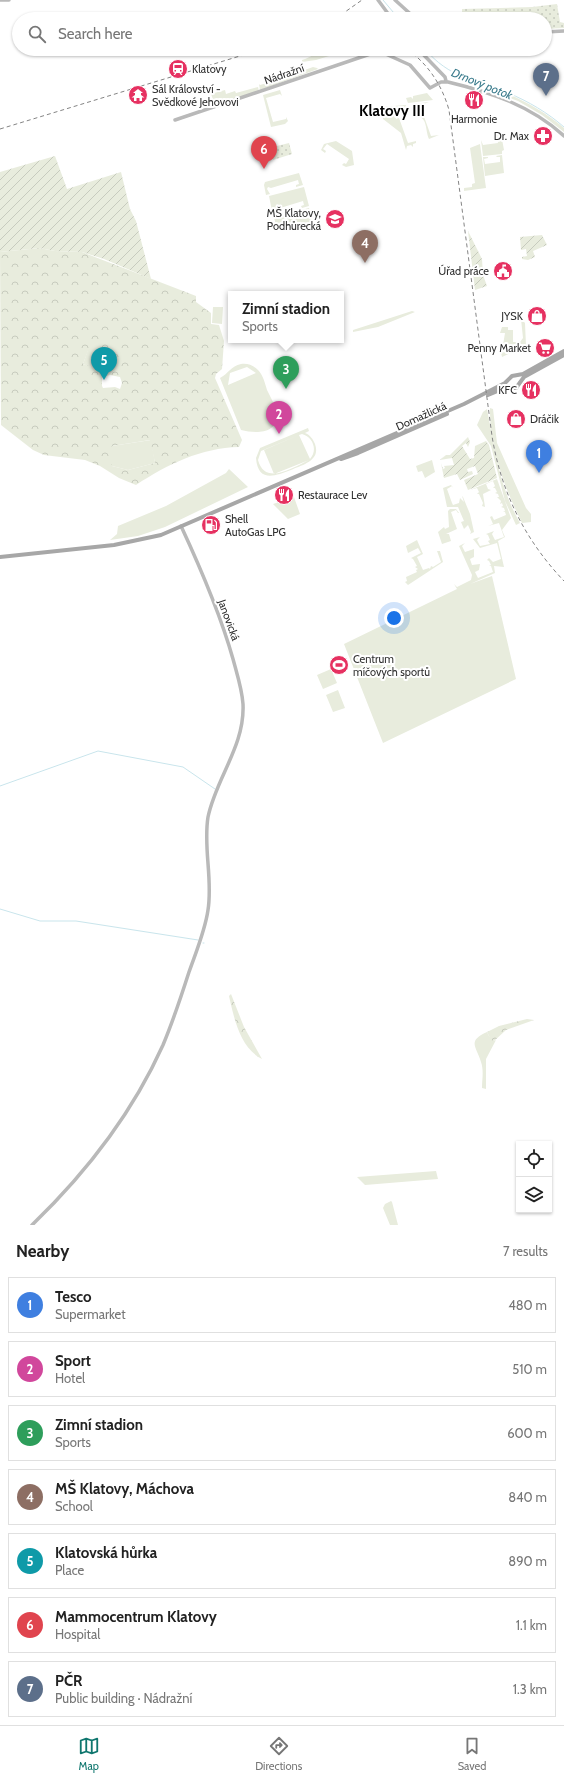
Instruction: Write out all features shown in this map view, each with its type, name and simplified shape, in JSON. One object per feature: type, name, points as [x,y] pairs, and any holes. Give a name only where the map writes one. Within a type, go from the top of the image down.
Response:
[{"type":"main road","points":[[0,0],[9,0]]},
{"type":"main road","points":[[378,0],[387,12]]},
{"type":"main road","points":[[395,0],[408,12]]},
{"type":"main road","points":[[552,32],[564,31]]},
{"type":"main road","name":"Nádražní","points":[[175,120],[362,56]]},
{"type":"main road","name":"Nádražní","points":[[392,56],[410,65],[430,88],[446,82],[514,103],[547,122],[564,136]]},
{"type":"main road","points":[[425,56],[445,77],[446,82]]},
{"type":"main road","points":[[564,351],[523,374],[510,377],[508,381],[509,386],[512,388],[518,387],[520,381],[564,355]]},
{"type":"main road","points":[[516,376],[520,381]]},
{"type":"main road","name":"Domažlická","points":[[0,558],[154,538],[464,404],[508,381]]},
{"type":"main road","name":"Domažlická","points":[[336,460],[356,454],[422,426],[504,388],[512,388]]},
{"type":"main road","name":"Janovická","points":[[32,1225],[75,1183],[107,1141],[142,1086],[167,1035],[207,919],[210,897],[207,836],[209,817],[214,797],[236,749],[242,724],[243,702],[241,689],[223,627],[181,526]]},
{"type":"green space","points":[[557,4],[560,22],[564,23],[564,28],[552,29],[552,12],[462,12],[462,9],[532,7]]},
{"type":"green space","points":[[311,56],[329,56],[302,62],[302,60]]},
{"type":"green space","points":[[313,67],[318,69],[260,90],[259,84],[269,83]]},
{"type":"green space","points":[[258,87],[259,91],[215,105],[211,94],[225,90],[226,94],[235,91],[236,93]]},
{"type":"green space","points":[[495,89],[514,96],[540,111],[564,128],[564,132],[542,115],[518,101],[494,92]]},
{"type":"green space","points":[[280,90],[282,96],[280,94],[266,98],[273,122],[286,119],[286,117],[288,121],[285,124],[271,127],[263,95]]},
{"type":"green space","points":[[427,93],[433,100],[408,103],[406,98],[411,97],[413,99],[413,96]]},
{"type":"green space","points":[[429,102],[419,106],[420,111],[422,111],[431,136],[439,135],[429,139],[426,124],[423,119],[416,116],[413,104]]},
{"type":"green space","points":[[406,105],[405,110],[395,114],[396,119],[399,118],[408,143],[416,141],[416,143],[413,144],[413,147],[411,145],[407,146],[406,150],[401,133],[383,119],[381,107]]},
{"type":"green space","points":[[501,134],[504,150],[502,151],[502,154],[483,156],[481,140],[483,145],[498,143],[497,138],[494,138],[494,136]]},
{"type":"green space","points":[[336,141],[352,151],[354,165],[346,167],[342,165],[344,163],[346,164],[349,159],[327,144],[323,149],[326,151],[325,153],[321,150],[324,144]]},
{"type":"green space","points":[[289,143],[292,154],[273,160],[269,148]]},
{"type":"green space","points":[[480,144],[486,188],[464,191],[464,188],[472,187],[472,184],[475,183],[470,148]]},
{"type":"green space","points":[[502,155],[504,173],[485,176],[483,157],[488,157],[484,159],[485,164],[500,162],[500,157],[496,156]]},
{"type":"green space","points":[[55,156],[67,189],[121,172],[130,209],[136,221],[151,279],[104,259],[82,252],[55,251],[39,248],[0,252],[0,172]]},
{"type":"green space","points":[[299,173],[303,185],[296,187],[296,185],[299,184],[298,180],[271,188],[268,187],[267,189],[270,194],[266,195],[264,185],[265,182]]},
{"type":"green space","points":[[304,187],[309,206],[302,208],[301,206],[304,205],[303,201],[277,209],[274,208],[272,209],[275,215],[273,216],[269,196]]},
{"type":"green space","points":[[309,208],[314,228],[307,229],[307,227],[310,226],[308,222],[277,230],[274,217]]},
{"type":"green space","points":[[468,231],[482,259],[483,275],[487,286],[475,290]]},
{"type":"green space","points":[[542,235],[547,245],[533,251],[535,257],[528,260],[522,259],[522,257],[527,256],[526,249],[521,250],[520,237]]},
{"type":"green space","points":[[39,248],[55,251],[82,252],[196,296],[196,302],[211,313],[211,324],[219,325],[224,341],[222,369],[216,374],[215,378],[242,440],[239,447],[211,450],[185,458],[160,470],[136,485],[119,478],[100,466],[85,460],[44,455],[33,450],[1,425],[0,252]],"holes":[[[88,351],[110,363],[105,371],[83,364]],[[110,375],[120,377],[122,383],[120,389],[115,387],[103,388],[102,377]],[[150,440],[155,463],[128,470],[112,466],[112,446]]]},
{"type":"green space","points":[[213,307],[223,307],[222,324],[212,323]]},
{"type":"green space","points":[[412,311],[415,312],[378,327],[353,332],[353,330]]},
{"type":"green space","points":[[521,319],[525,323],[526,346],[502,357],[499,344],[503,345],[505,333],[500,333],[502,327],[508,327],[508,330],[513,330],[513,342],[520,342],[523,338]]},
{"type":"green space","points":[[88,350],[110,363],[105,372],[83,364]]},
{"type":"green space","points":[[245,364],[252,366],[260,372],[263,377],[276,410],[277,418],[275,424],[271,428],[260,432],[241,430],[220,378],[238,365]],"holes":[[[247,367],[256,373],[228,385],[230,373]]]},
{"type":"green space","points":[[490,408],[493,409],[497,443],[526,508],[531,514],[531,522],[522,523],[504,482],[492,438]]},
{"type":"green space","points":[[487,409],[502,481],[520,523],[516,525],[505,501],[491,446],[477,425],[483,412]]},
{"type":"green space","points":[[308,428],[309,431],[305,433],[312,439],[316,450],[315,455],[309,462],[291,470],[279,474],[268,476],[260,471],[257,466],[256,458],[260,448]],"holes":[[[302,434],[309,438],[313,444],[314,452],[310,459],[299,435]],[[299,435],[264,450],[274,473],[267,472],[262,468],[258,460],[261,451]],[[309,460],[280,473],[276,473]]]},
{"type":"green space","points":[[468,437],[470,442],[468,447],[466,443],[462,446],[470,459],[474,458],[475,446],[486,441],[489,445],[497,478],[468,490],[464,480],[478,474],[475,466],[467,469],[468,472],[472,471],[473,474],[460,480],[457,474],[444,478],[441,463],[443,469],[445,468],[444,466],[454,465],[452,458],[440,460],[446,455],[450,455]]},
{"type":"green space","points":[[151,440],[155,463],[128,470],[112,466],[112,446]]},
{"type":"green space","points":[[432,460],[435,472],[425,478],[422,471],[418,472],[416,466]]},
{"type":"green space","points":[[229,469],[248,487],[165,527],[138,536],[110,540],[117,534],[118,526],[166,506],[226,473]]},
{"type":"green space","points":[[497,479],[511,518],[502,530],[505,537],[498,541],[504,567],[494,566],[495,573],[470,584],[492,576],[516,679],[383,743],[344,644],[457,589],[454,584],[457,587],[471,580],[472,575],[459,546],[465,543],[462,546],[465,552],[474,549],[474,557],[470,559],[472,565],[480,564],[479,570],[475,572],[478,578],[493,572],[491,566],[489,566],[491,565],[489,561],[487,560],[489,558],[493,562],[501,559],[497,543],[480,548],[473,539],[480,537],[477,540],[480,546],[490,544],[488,541],[490,540],[488,535],[486,534],[494,531],[492,534],[495,540],[504,537],[499,523],[488,526],[493,524],[490,517],[492,516],[494,520],[506,515],[505,512],[503,512],[505,511],[504,508],[501,507],[503,506],[502,503],[500,504],[501,501],[497,497],[499,497],[498,494],[495,493],[497,492],[495,488],[493,488],[495,486],[493,481],[486,484],[488,489],[491,490],[483,494],[485,507],[482,506],[483,503],[479,494],[477,494],[479,492],[477,488],[470,490]]},
{"type":"green space","points":[[452,486],[447,489],[453,505],[459,503],[460,498],[464,502],[462,496],[470,514],[474,532],[470,534],[471,532],[468,525],[464,529],[461,522],[464,521],[458,507],[447,507],[443,488]]},
{"type":"green space","points":[[294,497],[300,514],[288,519],[273,504]]},
{"type":"green space","points":[[450,509],[456,509],[459,513],[456,510],[451,512],[457,529],[446,534],[449,534],[451,541],[442,544],[438,532],[444,527],[445,529],[449,527],[448,511]]},
{"type":"green space","points":[[417,540],[423,554],[417,557],[423,570],[430,569],[431,566],[433,567],[441,562],[437,551],[440,551],[443,562],[408,585],[405,582],[407,581],[406,577],[417,572],[416,570],[418,569],[415,567],[417,566],[411,558],[421,553],[418,548],[408,553],[406,546]]},
{"type":"green space","points":[[331,669],[337,683],[323,689],[317,675]]},
{"type":"green space","points":[[338,690],[345,708],[333,712],[326,695]]},
{"type":"green space","points":[[231,994],[244,1027],[262,1059],[248,1048],[239,1032],[229,996]]},
{"type":"green space","points":[[527,1019],[534,1020],[506,1030],[494,1041],[491,1040],[487,1032],[499,1026]]},
{"type":"green space","points":[[487,1032],[494,1041],[496,1040],[486,1059],[486,1089],[482,1088],[482,1065],[475,1048],[475,1041]]},
{"type":"green space","points":[[436,1171],[438,1179],[365,1185],[357,1177]]},
{"type":"green space","points":[[391,1201],[398,1225],[390,1225],[383,1208],[385,1204]]},
{"type":"waterway","name":"Drnový potok","points":[[383,0],[393,12]]},
{"type":"waterway","name":"Drnový potok","points":[[431,56],[443,66],[463,77],[508,93],[538,108],[564,127]]},
{"type":"waterway","points":[[0,786],[98,751],[183,767],[215,789]]},
{"type":"waterway","points":[[0,909],[40,921],[76,921],[198,940]]},
{"type":"railway","points":[[345,12],[362,0]]},
{"type":"railway","points":[[0,129],[240,56]]},
{"type":"railway","points":[[416,56],[428,68],[438,84],[449,110],[496,457],[508,496],[526,532],[550,565],[564,581]]},
{"type":"place","name":"Klatovy","points":[[178,69]]},
{"type":"place","name":"Sál Království - Svědkové Jehovovi","points":[[138,95]]},
{"type":"place","name":"PČR","points":[[546,96]]},
{"type":"place","name":"Harmonie","points":[[474,100]]},
{"type":"place","name":"Dr. Max","points":[[543,136]]},
{"type":"place","name":"Mammocentrum Klatovy","points":[[264,169]]},
{"type":"place","name":"MŠ Klatovy, Podhůrecká","points":[[335,219]]},
{"type":"place","name":"MŠ Klatovy, Máchova","points":[[365,263]]},
{"type":"place","name":"Úřad práce","points":[[503,271]]},
{"type":"place","name":"JYSK","points":[[537,316]]},
{"type":"place","name":"Penny Market","points":[[545,348]]},
{"type":"place","name":"Klatovská hůrka","points":[[104,380]]},
{"type":"place","name":"Zimní stadion","points":[[286,389]]},
{"type":"place","name":"KFC","points":[[531,390]]},
{"type":"place","name":"Dráčik","points":[[516,419]]},
{"type":"place","name":"Sport","points":[[279,434]]},
{"type":"place","name":"Tesco","points":[[539,473]]},
{"type":"place","name":"Restaurace Lev","points":[[284,495]]},
{"type":"place","name":"Shell AutoGas LPG","points":[[211,525]]},
{"type":"place","name":"Centrum míčových sportů","points":[[339,665]]},
{"type":"district","name":"Klatovy III","points":[[392,111]]}]
